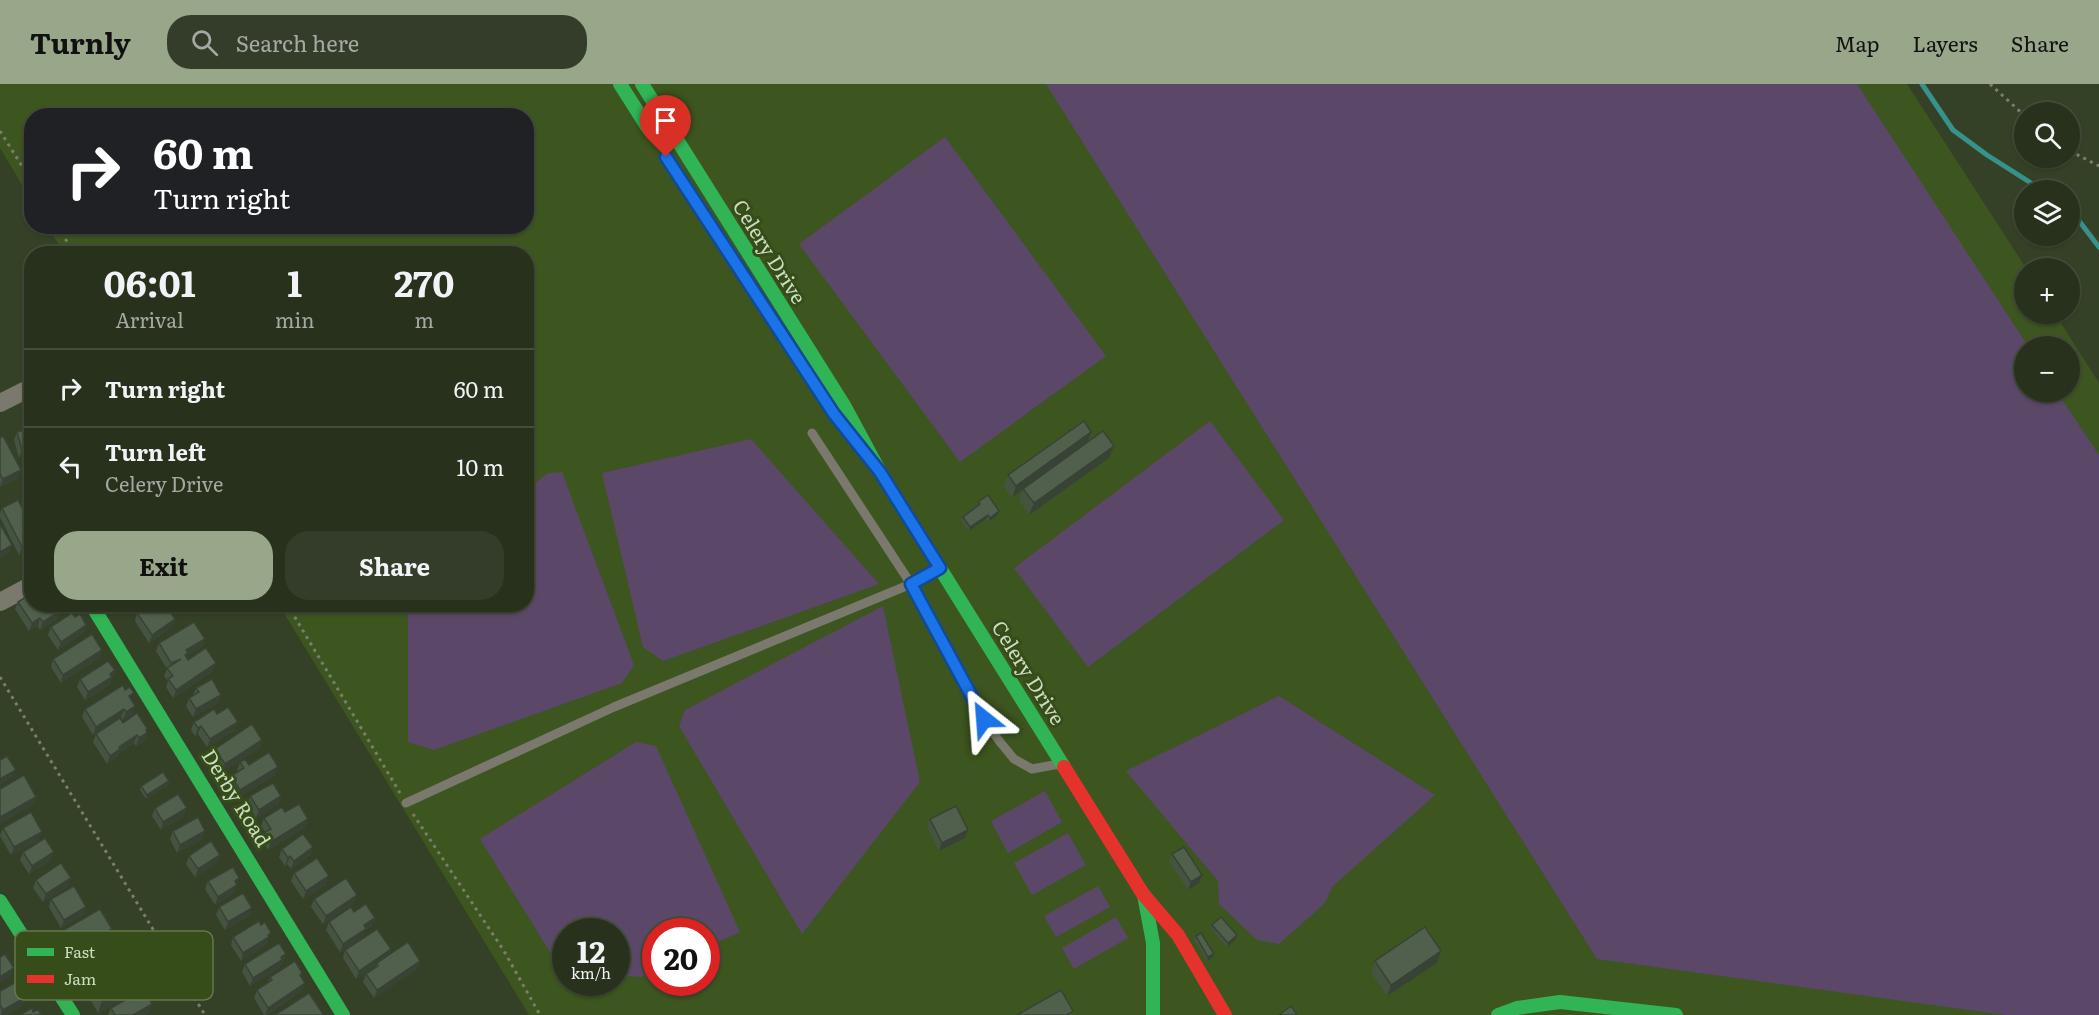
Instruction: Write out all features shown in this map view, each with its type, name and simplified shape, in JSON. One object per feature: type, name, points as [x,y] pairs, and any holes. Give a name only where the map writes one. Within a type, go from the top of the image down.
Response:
[{"type":"street","points":[[620,84],[657,143]]},
{"type":"street","name":"Celery Drive","points":[[642,84],[845,407],[880,472],[1143,894],[1178,935],[1225,1015]]},
{"type":"street","name":"Celery Drive","points":[[803,366],[834,414],[880,472]]},
{"type":"street","points":[[0,403],[24,391]]},
{"type":"street","points":[[0,602],[24,589]]},
{"type":"street","name":"Derby Road","points":[[96,612],[343,1015]]},
{"type":"street","name":"Celery Drive","points":[[1143,894],[1153,942],[1153,1015]]},
{"type":"street","points":[[0,901],[19,931]]},
{"type":"street","points":[[64,1000],[74,1015]]},
{"type":"street","points":[[1498,1015],[1517,1008],[1560,1002],[1676,1015]]},
{"type":"lane","points":[[812,433],[911,584],[984,719],[1000,742],[1014,759],[1032,769],[1062,764]]},
{"type":"lane","points":[[406,803],[614,706],[911,584],[940,568]]},
{"type":"path","points":[[1990,84],[2014,106]]},
{"type":"path","points":[[0,131],[24,169]]},
{"type":"path","points":[[2080,157],[2099,166]]},
{"type":"path","points":[[0,677],[155,931]]},
{"type":"path","points":[[197,1000],[206,1015]]},
{"type":"shaded area","points":[[0,84],[1907,84],[2020,258],[2014,258],[2014,324],[2061,324],[2069,336],[2014,336],[2014,402],[2080,402],[2080,353],[2099,383],[2099,1015],[529,1015],[283,612],[534,612],[534,246],[60,246],[52,234],[534,234],[534,108],[24,108],[24,188],[0,148]]},
{"type":"shaded area","points":[[1046,84],[1857,84],[2021,336],[2014,336],[2014,402],[2064,402],[2099,455],[2099,1015],[2005,1015],[1597,959]]},
{"type":"shaded area","points":[[945,137],[1106,356],[960,462],[799,244]]},
{"type":"shaded area","points":[[1210,421],[1284,520],[1088,667],[1014,568]]},
{"type":"shaded area","points":[[751,439],[879,584],[663,661],[643,647],[602,473]]},
{"type":"shaded area","points":[[562,472],[634,665],[622,683],[434,750],[408,742],[408,612],[534,612],[534,484],[548,473]]},
{"type":"shaded area","points":[[883,606],[920,782],[802,934],[679,726],[685,710]]},
{"type":"shaded area","points":[[1279,696],[1435,795],[1332,887],[1325,903],[1279,944],[1257,940],[1219,904],[1218,881],[1126,771]]},
{"type":"shaded area","points":[[636,742],[656,746],[740,932],[720,941],[720,918],[642,918],[641,977],[630,976],[630,918],[552,918],[552,955],[480,839]]},
{"type":"shaded area","points":[[1045,791],[1062,822],[1008,853],[991,821]]},
{"type":"shaded area","points":[[1068,833],[1086,865],[1032,895],[1014,863]]},
{"type":"shaded area","points":[[1098,886],[1110,907],[1056,937],[1044,916]]},
{"type":"shaded area","points":[[1116,917],[1128,938],[1074,969],[1062,948]]},
{"type":"building","points":[[1084,421],[1091,432],[1016,486],[1008,475]]},
{"type":"building","points":[[24,430],[24,450],[22,450],[17,432]]},
{"type":"building","points":[[1103,431],[1114,446],[1034,503],[1023,489]]},
{"type":"building","points":[[3,436],[21,470],[3,479],[0,474],[0,438]]},
{"type":"building","points":[[988,495],[999,511],[990,518],[988,515],[970,527],[963,517]]},
{"type":"building","points":[[18,500],[24,512],[24,546],[22,547],[2,508]]},
{"type":"building","points":[[0,524],[12,545],[0,552]]},
{"type":"building","points":[[24,598],[24,611],[18,602]]},
{"type":"building","points":[[25,612],[58,612],[43,622],[40,618],[32,623]]},
{"type":"building","points":[[170,612],[175,619],[152,635],[137,613]]},
{"type":"building","points":[[72,613],[75,617],[80,614],[86,625],[61,642],[51,627]]},
{"type":"building","points":[[194,622],[205,639],[186,650],[188,653],[185,655],[188,660],[206,648],[216,663],[176,690],[168,679],[173,676],[167,668],[181,659],[171,663],[159,643]]},
{"type":"building","points":[[92,634],[102,650],[63,675],[53,659]]},
{"type":"building","points":[[108,661],[115,670],[110,674],[112,677],[88,692],[80,679]]},
{"type":"building","points":[[212,679],[221,695],[196,709],[189,698],[199,692],[196,688]]},
{"type":"building","points":[[123,685],[125,690],[130,687],[134,693],[129,696],[135,706],[126,712],[124,709],[96,727],[85,709]]},
{"type":"building","points":[[228,707],[238,722],[210,739],[201,726],[198,728],[194,722],[214,709],[217,714]]},
{"type":"building","points":[[137,713],[147,728],[147,733],[139,738],[137,735],[110,756],[96,734],[120,718],[123,723]]},
{"type":"building","points":[[252,724],[262,740],[225,764],[215,749]]},
{"type":"building","points":[[269,752],[278,767],[240,790],[231,776],[244,768],[240,762],[245,759],[249,765]]},
{"type":"building","points":[[7,756],[16,770],[0,779],[0,760]]},
{"type":"building","points":[[163,772],[169,781],[147,795],[141,786]]},
{"type":"building","points":[[24,775],[36,797],[0,817],[0,789]]},
{"type":"building","points":[[273,783],[281,796],[259,810],[250,796]]},
{"type":"building","points":[[178,794],[187,808],[163,822],[155,808]]},
{"type":"building","points":[[299,804],[308,819],[271,842],[265,832],[271,829],[264,818],[282,807],[285,812]]},
{"type":"building","points":[[956,806],[968,830],[942,843],[930,819]]},
{"type":"building","points":[[31,812],[42,832],[14,847],[3,828]]},
{"type":"building","points":[[198,817],[205,831],[180,845],[173,831]]},
{"type":"building","points":[[303,834],[313,847],[294,861],[290,856],[288,858],[282,849]]},
{"type":"building","points":[[45,838],[54,852],[32,866],[23,852]]},
{"type":"building","points":[[211,841],[220,855],[198,869],[189,856]]},
{"type":"building","points":[[1184,847],[1202,875],[1191,882],[1172,854]]},
{"type":"building","points":[[317,858],[329,876],[306,891],[294,873]]},
{"type":"building","points":[[61,863],[71,878],[46,894],[36,880]]},
{"type":"building","points":[[233,867],[239,878],[235,881],[237,885],[218,897],[208,881]]},
{"type":"building","points":[[346,878],[357,895],[326,916],[314,899]]},
{"type":"building","points":[[74,886],[86,907],[64,920],[51,899]]},
{"type":"building","points":[[243,893],[252,908],[228,922],[219,907]]},
{"type":"building","points":[[366,904],[375,918],[364,925],[366,929],[343,944],[329,922],[351,907],[354,912]]},
{"type":"building","points":[[100,909],[112,929],[109,931],[62,931]]},
{"type":"building","points":[[1221,917],[1237,935],[1228,943],[1212,925]]},
{"type":"building","points":[[259,921],[261,925],[265,922],[271,933],[269,937],[243,953],[233,937]]},
{"type":"building","points":[[1425,927],[1441,951],[1391,985],[1375,961]]},
{"type":"building","points":[[377,929],[391,949],[359,971],[345,950]]},
{"type":"building","points":[[1201,933],[1214,954],[1208,957],[1196,936]]},
{"type":"building","points":[[408,942],[420,961],[377,990],[366,974],[378,966],[377,963]]},
{"type":"building","points":[[279,943],[286,954],[281,957],[282,960],[253,978],[245,964]]},
{"type":"building","points":[[5,954],[14,968],[0,977],[0,957]]},
{"type":"building","points":[[295,961],[305,983],[268,1008],[257,990],[272,980],[270,977]]},
{"type":"building","points":[[15,983],[15,1000],[21,1000],[3,1010],[0,1005],[0,991]]},
{"type":"building","points":[[1061,990],[1073,1011],[1067,1015],[1017,1015]]},
{"type":"building","points":[[309,993],[323,1014],[275,1015]]},
{"type":"building","points":[[125,1000],[150,1000],[152,1004],[133,1015],[115,1015],[111,1008]]},
{"type":"building","points":[[1291,1006],[1297,1015],[1279,1015]]},
{"type":"building","points":[[32,1008],[33,1012],[38,1009],[41,1015],[20,1015]]},
{"type":"waterway","points":[[1922,84],[1953,130],[2026,180]]},
{"type":"waterway","points":[[2080,222],[2099,247]]},
{"type":"traffic: fast","points":[[620,84],[648,128]]},
{"type":"traffic: fast","points":[[642,84],[845,407],[880,472],[1064,767]]},
{"type":"traffic: fast","points":[[96,612],[343,1015]]},
{"type":"traffic: fast","points":[[1144,895],[1153,943],[1153,1015]]},
{"type":"traffic: fast","points":[[0,901],[19,931]]},
{"type":"traffic: fast","points":[[63,1000],[73,1015]]},
{"type":"traffic: fast","points":[[1498,1015],[1517,1008],[1560,1002],[1676,1015]]},
{"type":"traffic: jam","points":[[1064,767],[1143,894],[1178,935],[1225,1015]]},
{"type":"route","points":[[666,157],[834,414],[880,472],[940,568],[911,584],[984,719]]}]
